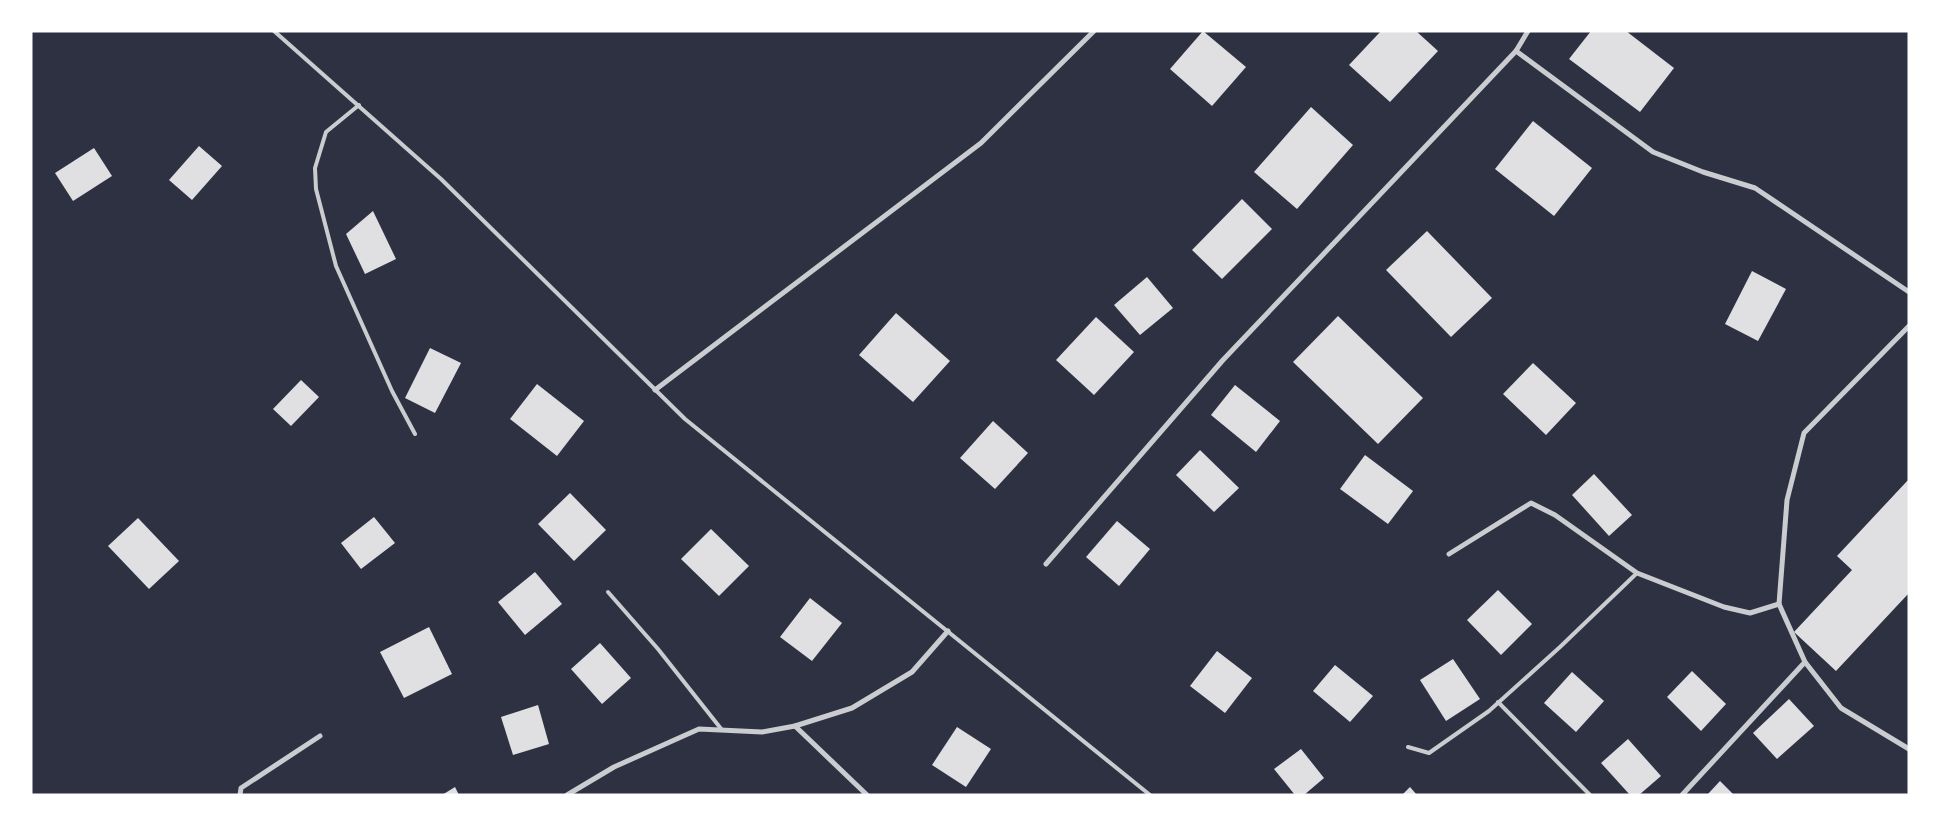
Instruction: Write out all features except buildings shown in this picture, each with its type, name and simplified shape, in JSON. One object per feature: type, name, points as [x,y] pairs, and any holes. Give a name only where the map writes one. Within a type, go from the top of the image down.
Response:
[{"type":"street","points":[[655,390],[981,143],[1094,31]]},
{"type":"street","points":[[1046,564],[1223,360],[1516,51],[1528,31]]},
{"type":"street","points":[[1516,51],[1653,152],[1703,172],[1755,188],[1909,292]]},
{"type":"street","points":[[1909,326],[1804,433],[1787,500],[1779,604],[1805,662],[1841,708],[1909,749]]},
{"type":"street","points":[[1450,554],[1532,503],[1555,515],[1637,573],[1724,607],[1750,613],[1779,604]]},
{"type":"street","points":[[567,795],[614,767],[699,729],[762,732],[795,726],[852,708],[912,672],[948,631]]},
{"type":"street","points":[[1682,795],[1805,662]]},
{"type":"street","points":[[795,726],[868,795]]},
{"type":"street","points":[[240,795],[241,788],[320,736]]},
{"type":"lane","points":[[274,31],[440,179],[685,419],[1150,795]]},
{"type":"lane","points":[[359,105],[326,132],[315,168],[316,189],[336,266],[392,391],[415,434]]},
{"type":"lane","points":[[1408,747],[1429,753],[1498,702],[1560,647],[1637,573]]},
{"type":"lane","points":[[608,592],[658,649],[722,730]]},
{"type":"lane","points":[[1498,702],[1590,795]]}]
